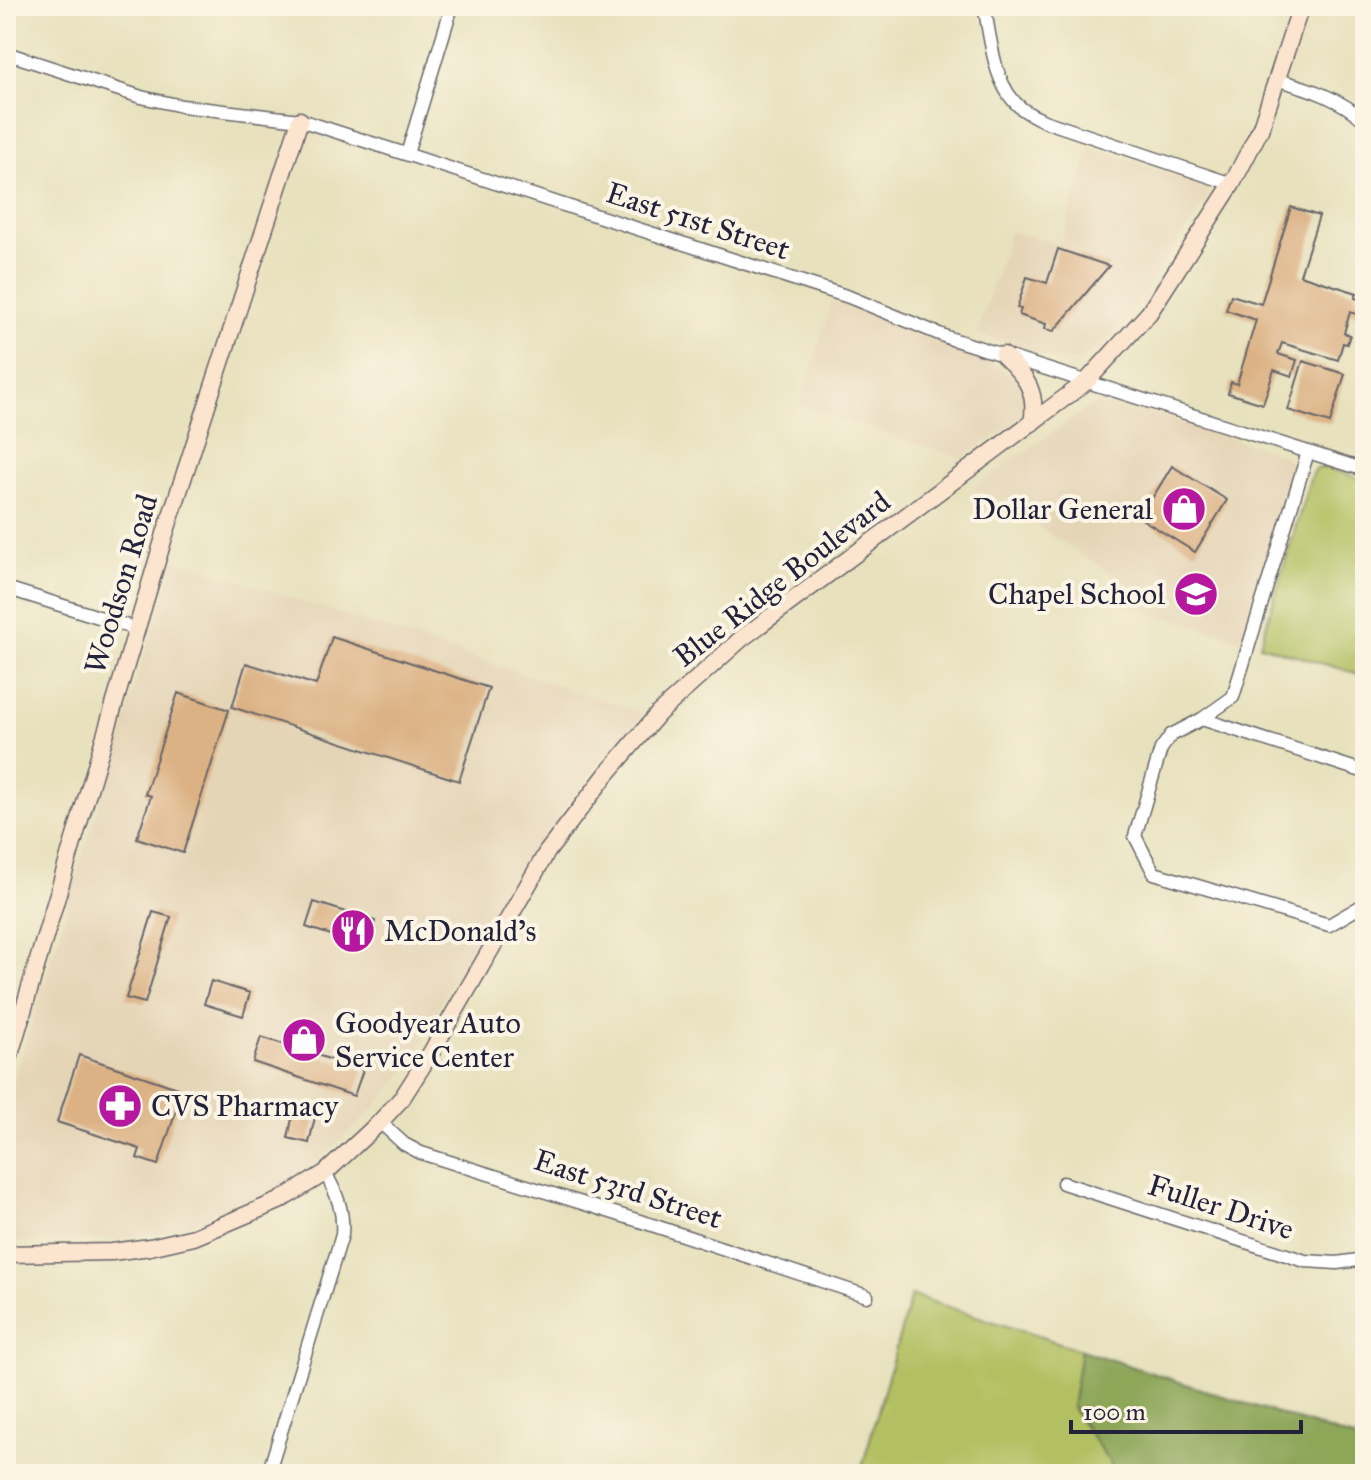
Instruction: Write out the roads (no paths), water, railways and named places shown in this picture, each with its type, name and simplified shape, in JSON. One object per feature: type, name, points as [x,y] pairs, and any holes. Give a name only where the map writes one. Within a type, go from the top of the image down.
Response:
[{"type":"street","points":[[407,154],[452,6]]},
{"type":"street","points":[[984,6],[1001,79],[1007,92],[1021,108],[1044,121],[1232,184]]},
{"type":"street","name":"Blue Ridge Boulevard","points":[[6,1254],[112,1252],[194,1237],[279,1201],[325,1173],[380,1122],[402,1098],[432,1051],[547,852],[659,713],[741,639],[1086,382],[1149,313],[1196,244],[1260,130],[1301,6]]},
{"type":"street","name":"East 51st Street","points":[[6,53],[141,97],[182,106],[300,120],[849,297],[949,338],[1365,470]]},
{"type":"street","points":[[1278,80],[1308,87],[1345,106],[1365,121]]},
{"type":"street","name":"Woodson Road","points":[[6,1068],[170,519],[300,120]]},
{"type":"street","points":[[1003,355],[1029,382],[1033,399],[1032,423]]},
{"type":"street","points":[[1308,452],[1233,697],[1202,719],[1171,735],[1161,749],[1135,836],[1154,873],[1329,925],[1365,904]]},
{"type":"street","points":[[6,588],[137,629]]},
{"type":"street","points":[[1202,719],[1365,772]]},
{"type":"street","points":[[6,1007],[23,1013]]},
{"type":"street","name":"East 53rd Street","points":[[380,1122],[404,1144],[421,1153],[867,1296]]},
{"type":"street","points":[[268,1474],[342,1235],[344,1217],[325,1173]]},
{"type":"street","name":"Fuller Drive","points":[[1063,1183],[1305,1261],[1337,1263],[1365,1259]]},
{"type":"place","name":"Dollar General","points":[[1184,509]]},
{"type":"place","name":"Chapel School","points":[[1196,594]]},
{"type":"place","name":"McDonald's","points":[[353,931]]},
{"type":"place","name":"Goodyear Auto Service Center","points":[[304,1040]]},
{"type":"place","name":"CVS Pharmacy","points":[[120,1106]]}]
